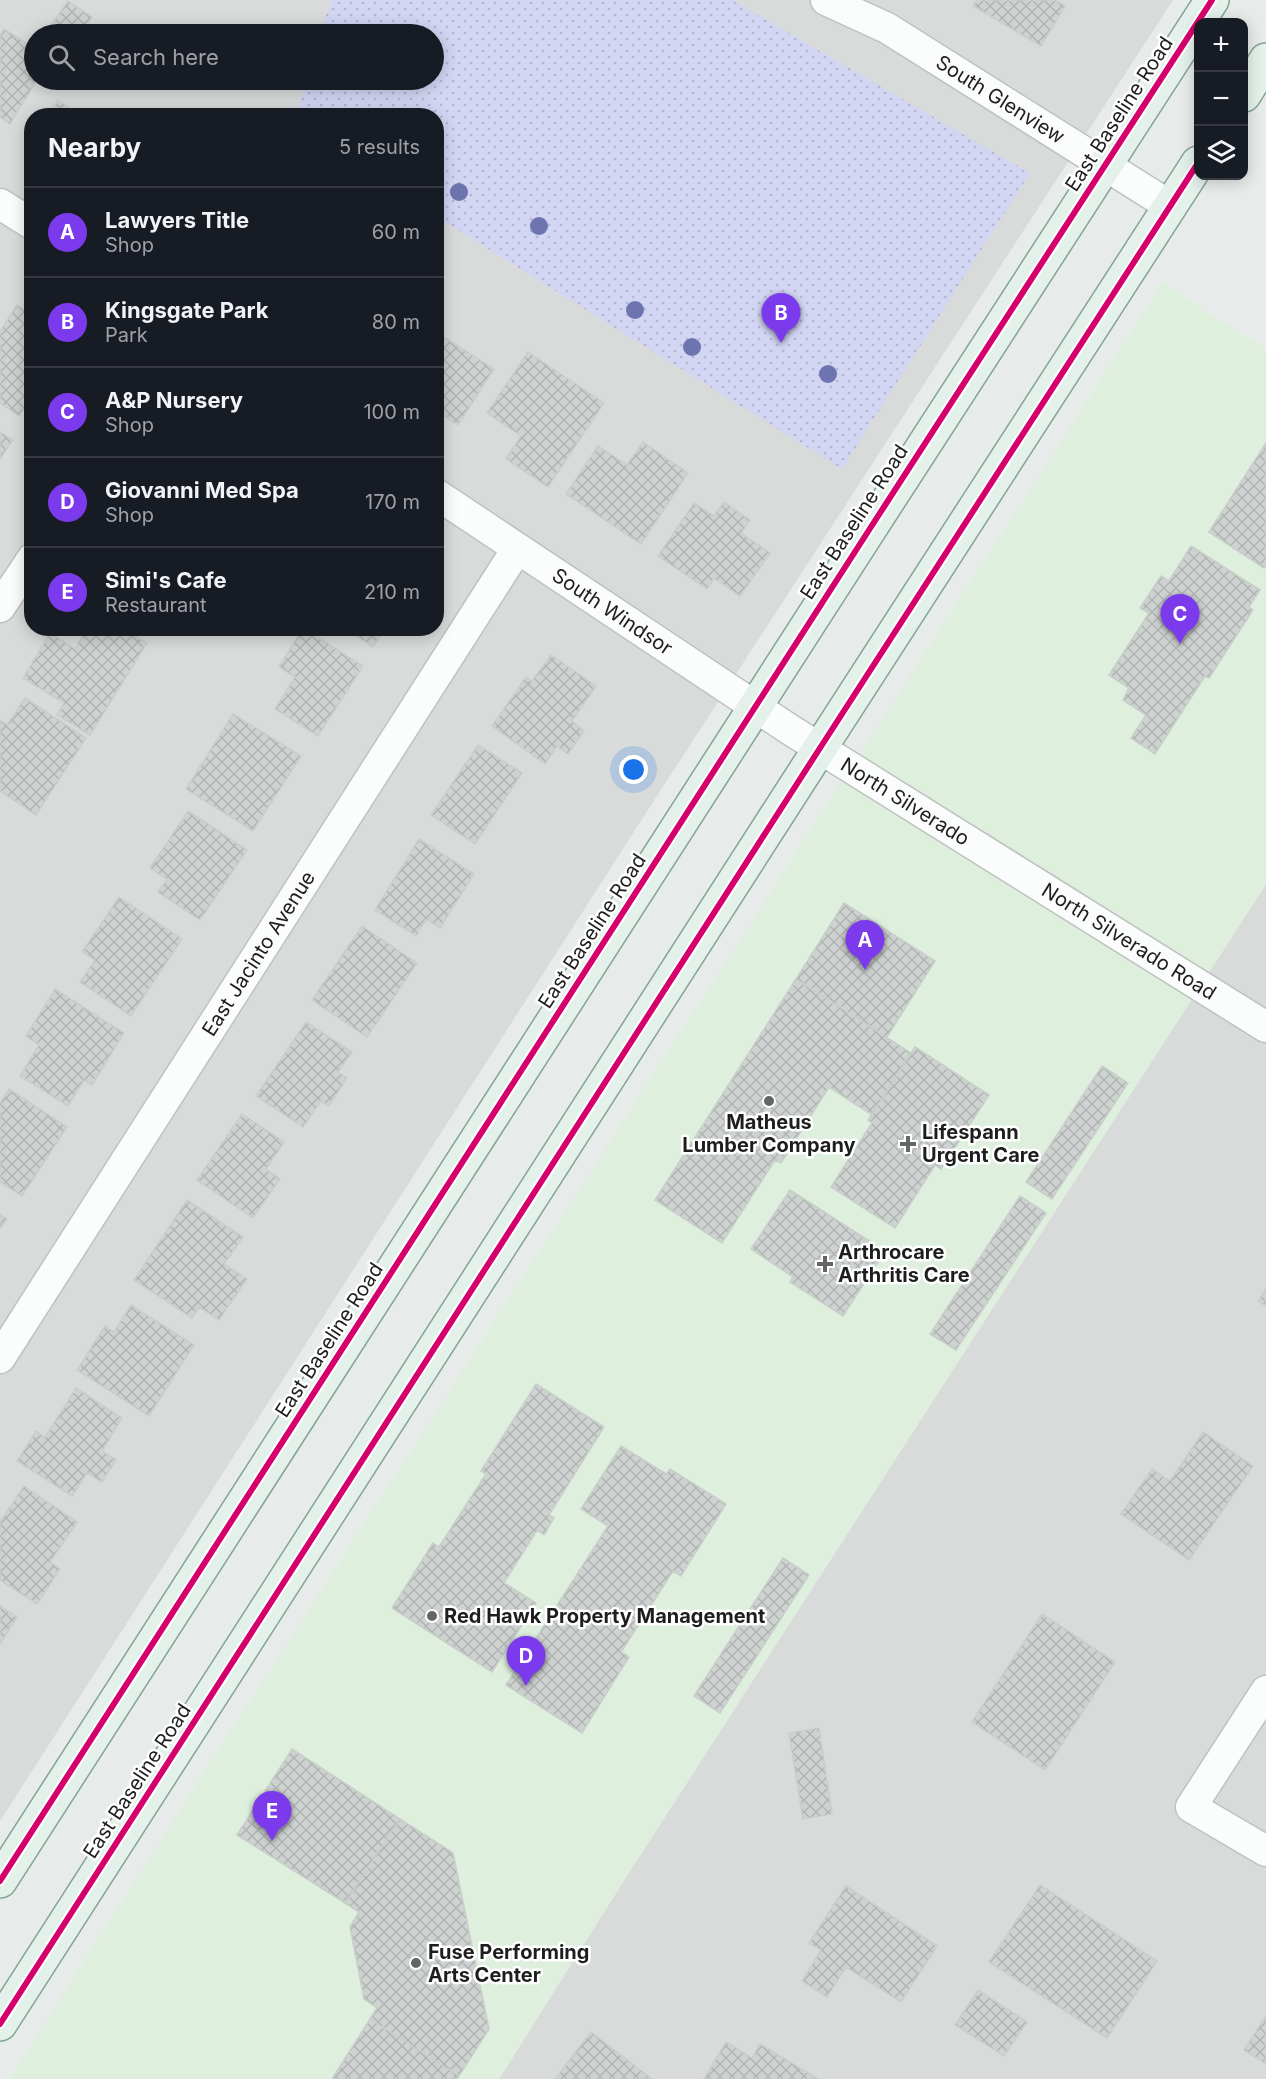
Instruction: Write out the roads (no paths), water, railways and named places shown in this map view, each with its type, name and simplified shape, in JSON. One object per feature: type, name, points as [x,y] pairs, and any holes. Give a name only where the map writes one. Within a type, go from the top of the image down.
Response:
[{"type":"main road","name":"East Baseline Road","points":[[0,1881],[1212,0]]},
{"type":"main road","points":[[1248,89],[1266,60]]},
{"type":"main road","name":"East Baseline Road","points":[[0,2024],[1194,170]]},
{"type":"street","name":"South Glenview","points":[[826,0],[878,11],[887,28],[1170,206]]},
{"type":"street","points":[[0,204],[24,219]]},
{"type":"street","name":"South Windsor","points":[[444,499],[789,729]]},
{"type":"street","name":"East Jacinto Avenue","points":[[0,1358],[518,549]]},
{"type":"street","points":[[0,608],[24,571]]},
{"type":"street","name":"North Silverado","points":[[789,729],[991,856]]},
{"type":"street","name":"North Silverado Road","points":[[991,856],[1266,1027]]},
{"type":"street","points":[[1266,1691],[1191,1807],[1266,1851]]},
{"type":"place","name":"Kingsgate Park","points":[[781,343]]},
{"type":"place","name":"A&P Nursery","points":[[1180,644]]},
{"type":"place","name":"Lawyers Title","points":[[865,970]]},
{"type":"place","name":"Matheus Lumber Company","points":[[769,1101]]},
{"type":"place","name":"Lifespann Urgent Care","points":[[908,1144]]},
{"type":"place","name":"Arthrocare Arthritis Care","points":[[825,1264]]},
{"type":"place","name":"Red Hawk Property Management","points":[[432,1616]]},
{"type":"place","name":"Giovanni Med Spa","points":[[526,1686]]},
{"type":"place","name":"Simi's Cafe","points":[[272,1841]]},
{"type":"place","name":"Fuse Performing Arts Center","points":[[416,1963]]}]
